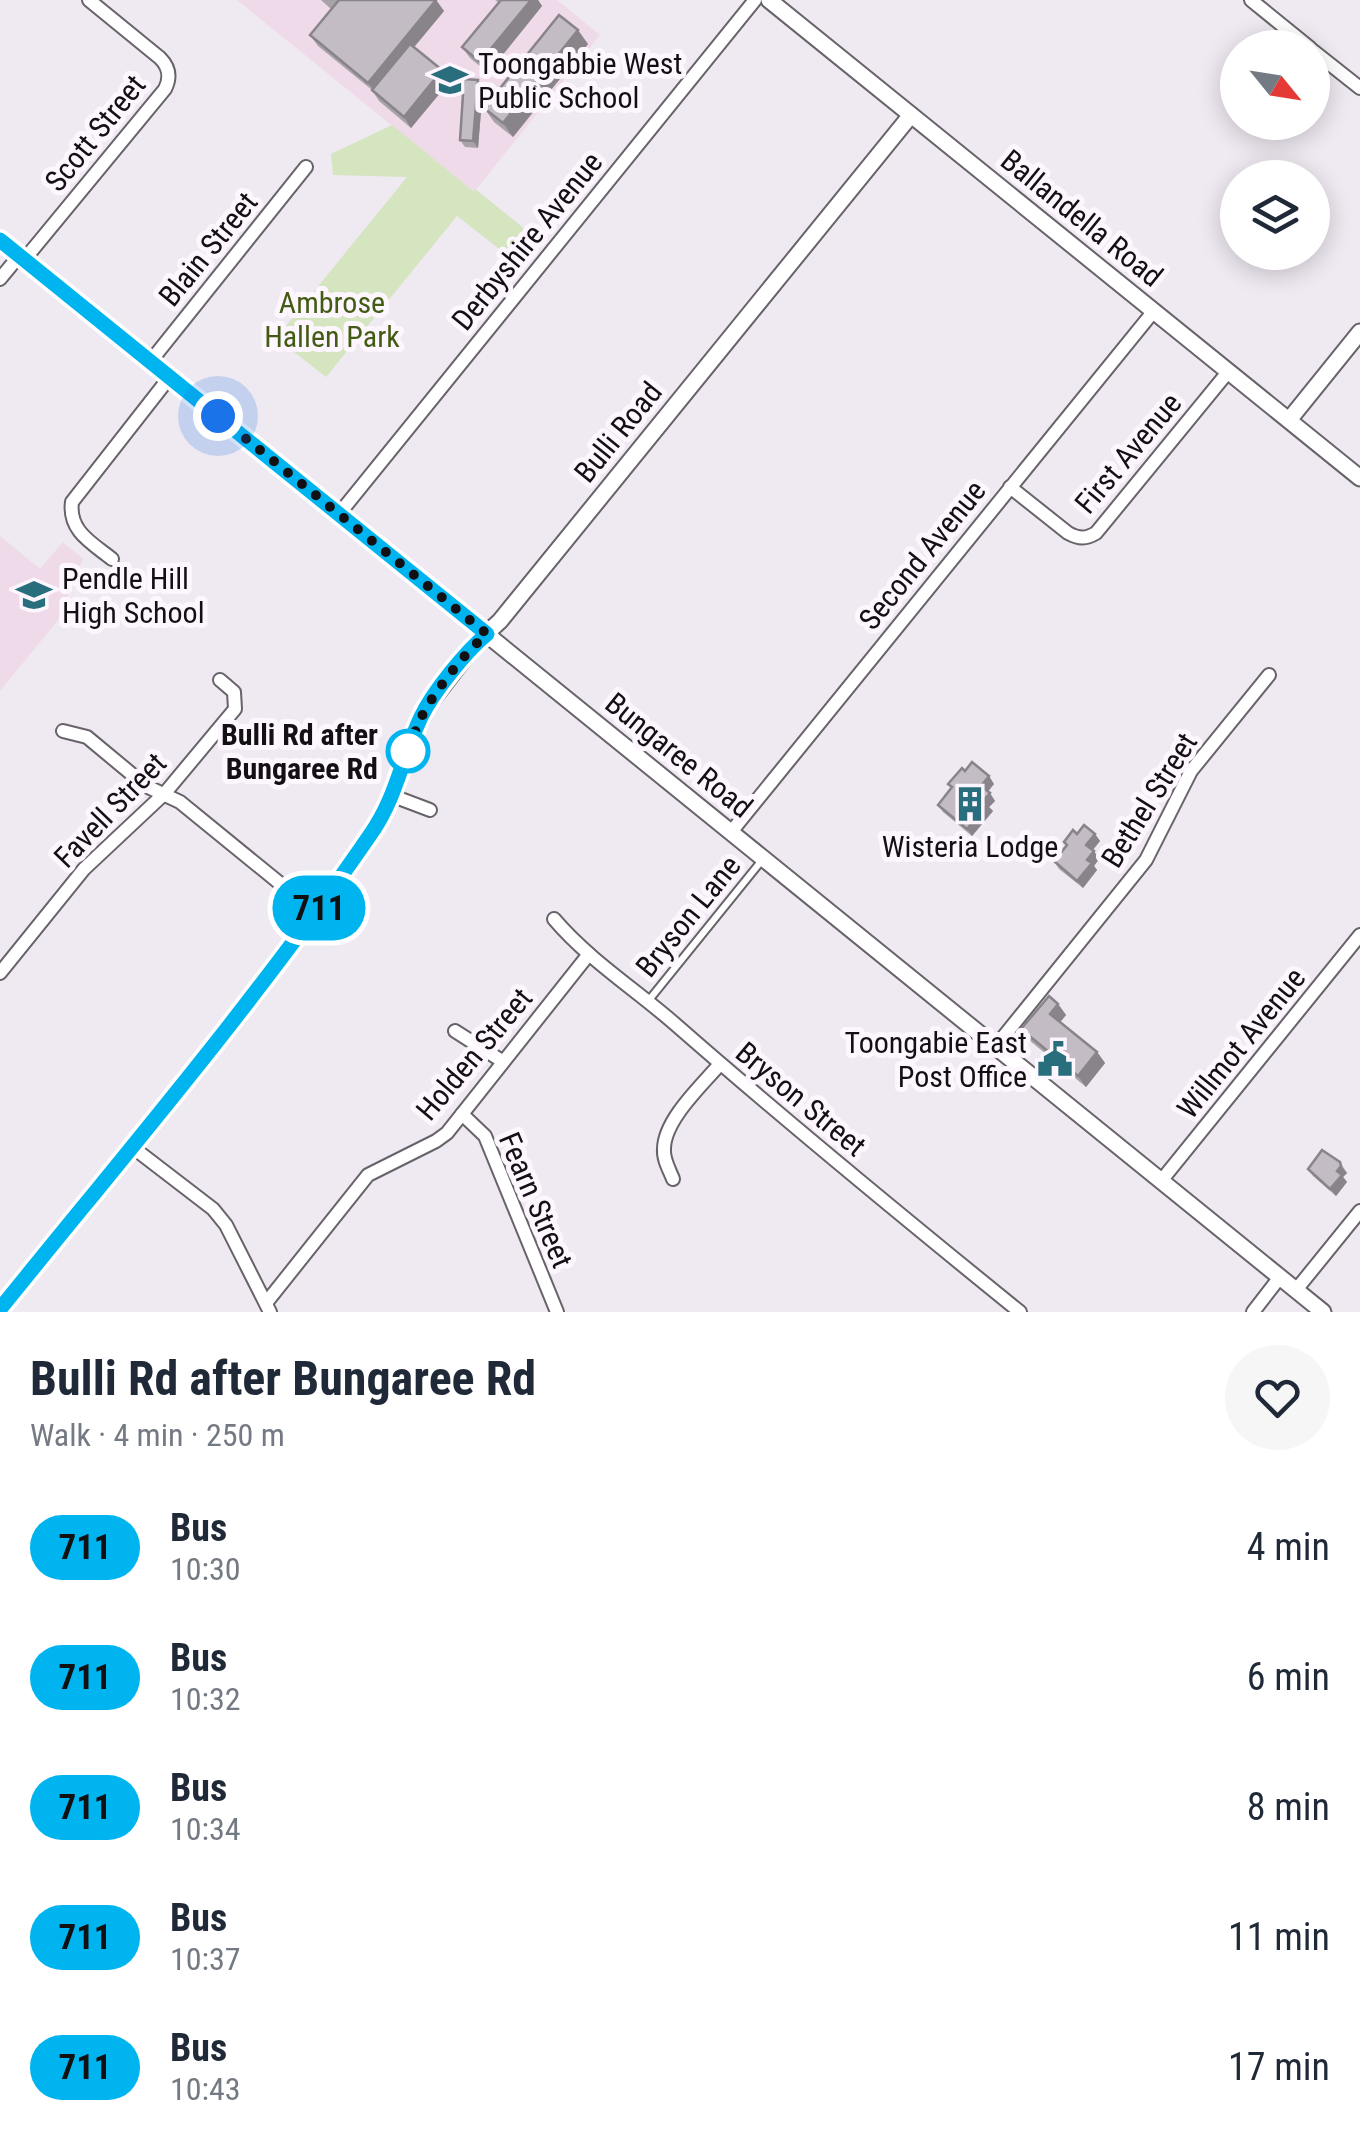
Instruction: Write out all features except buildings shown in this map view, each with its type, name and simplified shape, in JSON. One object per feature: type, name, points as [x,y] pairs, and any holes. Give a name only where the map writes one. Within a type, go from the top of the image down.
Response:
[{"type":"street","name":"Scott Street","points":[[22,258],[165,89],[168,80],[164,62],[88,0]]},
{"type":"street","name":"Derbyshire Avenue","points":[[339,514],[755,0]]},
{"type":"street","points":[[1251,0],[1288,30]]},
{"type":"street","name":"Ballandella Road","points":[[775,2],[1360,478]]},
{"type":"street","points":[[1330,64],[1360,88]]},
{"type":"street","name":"Bulli Road","points":[[0,1308],[256,993],[316,912],[393,796],[429,704],[911,116]]},
{"type":"street","name":"Blain Street","points":[[150,362],[306,167]]},
{"type":"street","name":"Bungaree Road","points":[[0,240],[1323,1312]]},
{"type":"street","points":[[0,279],[22,258]]},
{"type":"street","name":"Second Avenue","points":[[731,832],[1154,312]]},
{"type":"street","points":[[1288,420],[1360,332]]},
{"type":"street","name":"First Avenue","points":[[1010,487],[1068,533],[1088,538],[1228,372]]},
{"type":"street","points":[[112,559],[75,528],[70,513],[72,502],[170,378]]},
{"type":"street","name":"Bethel Street","points":[[996,1046],[1146,860],[1191,771],[1269,675]]},
{"type":"street","name":"Favell Street","points":[[0,974],[84,869],[165,793],[235,709],[234,692],[220,680]]},
{"type":"street","points":[[63,731],[87,738],[146,786],[180,802],[316,912]]},
{"type":"street","points":[[393,796],[430,810]]},
{"type":"street","name":"Bryson Street","points":[[554,919],[569,937],[837,1164],[1020,1312]]},
{"type":"street","name":"Willmot Avenue","points":[[1161,1182],[1360,935]]},
{"type":"street","name":"Holden Street","points":[[268,1308],[368,1175],[447,1133],[589,954]]},
{"type":"street","points":[[454,1031],[502,1060]]},
{"type":"street","points":[[673,1179],[663,1153],[665,1134],[720,1064]]},
{"type":"street","name":"Fearn Street","points":[[462,1114],[485,1136],[557,1312]]},
{"type":"street","points":[[131,1146],[212,1209],[226,1226],[268,1308]]},
{"type":"street","points":[[1296,1290],[1360,1211]]},
{"type":"street","points":[[1253,1312],[1280,1277]]},
{"type":"lane","name":"Bryson Lane","points":[[648,1001],[763,859]]},
{"type":"shaded area","name":"Toongabbie West Public School","points":[[237,0],[557,0],[600,35],[474,192]]},
{"type":"shaded area","name":"Pendle Hill High School","points":[[0,536],[40,569],[63,542],[83,559],[58,620],[0,691]]},
{"type":"green space","name":"Ambrose Hallen Park","points":[[392,125],[541,242],[521,266],[457,216],[326,377],[276,338],[407,177],[333,175],[331,154]]},
{"type":"bus line","name":"711","points":[[0,240],[487,634],[441,686],[421,717],[393,796],[374,830],[256,993],[0,1309]]},
{"type":"place","name":"Toongabbie West Public School","points":[[450,80]]},
{"type":"place","name":"Pendle Hill High School","points":[[34,595]]},
{"type":"place","name":"Bulli Rd after Bungaree Rd","points":[[408,751]]},
{"type":"place","name":"Wisteria Lodge","points":[[970,804]]},
{"type":"place","name":"Toongabie East Post Office","points":[[1055,1059]]},
{"type":"route","points":[[218,416],[487,634],[429,704],[404,765],[408,751]]}]
